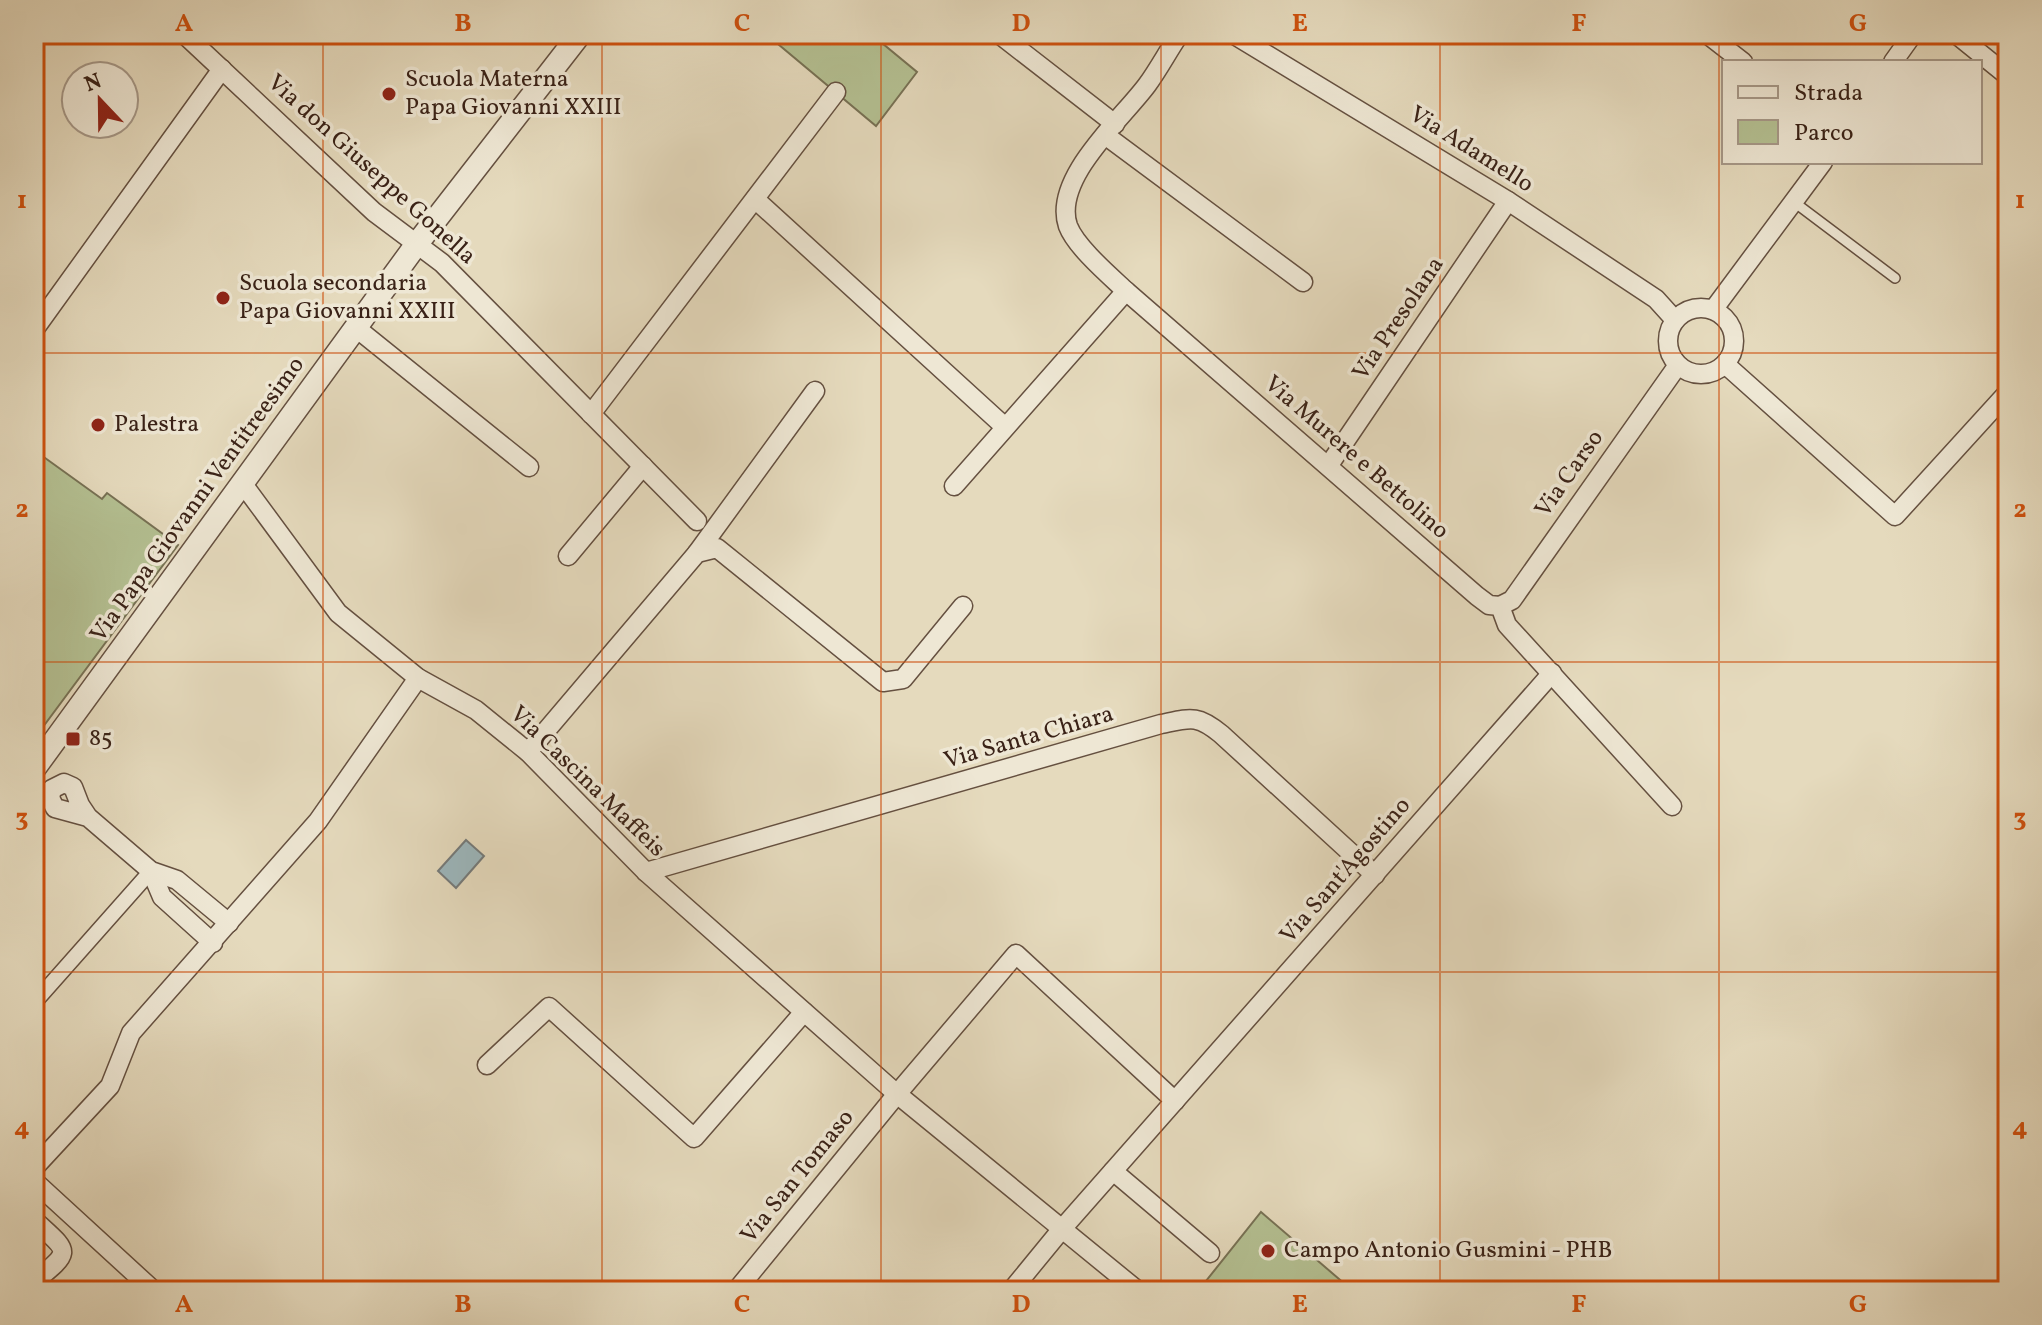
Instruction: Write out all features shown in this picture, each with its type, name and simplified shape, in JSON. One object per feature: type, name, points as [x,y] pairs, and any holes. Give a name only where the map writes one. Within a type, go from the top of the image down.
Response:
[{"type":"street","name":"Via don Giuseppe Gonella","points":[[184,34],[374,212],[442,263],[697,521]]},
{"type":"street","name":"Via Papa Giovanni Ventitreesimo","points":[[34,769],[355,327],[580,34]]},
{"type":"street","points":[[999,34],[1110,130],[1303,282]]},
{"type":"street","name":"Via Adamello","points":[[1233,34],[1508,201],[1656,299],[1675,320]]},
{"type":"street","points":[[1707,34],[1740,60]]},
{"type":"street","points":[[1894,60],[1913,34]]},
{"type":"street","points":[[1956,34],[2008,76]]},
{"type":"street","name":"Via Murere e Bettolino","points":[[1180,35],[1148,84],[1078,169],[1066,201],[1068,227],[1091,257],[1126,291],[1477,596],[1489,605],[1500,606],[1507,625],[1672,806]]},
{"type":"street","points":[[34,330],[222,69]]},
{"type":"street","points":[[591,414],[836,92]]},
{"type":"street","points":[[1713,310],[1822,164]]},
{"type":"street","points":[[755,199],[1005,427]]},
{"type":"street","name":"Via Presolana","points":[[1329,465],[1508,201]]},
{"type":"street","points":[[954,486],[1126,291]]},
{"type":"street","points":[[1692,309],[1713,310],[1730,324],[1735,345],[1725,364],[1717,371],[1696,374],[1678,365],[1668,348],[1670,328],[1675,320],[1692,309]]},
{"type":"street","points":[[355,327],[529,467]]},
{"type":"street","points":[[1725,364],[1895,516],[2008,392]]},
{"type":"street","name":"Via Carso","points":[[1500,606],[1512,600],[1678,365]]},
{"type":"street","points":[[528,752],[697,553],[815,391]]},
{"type":"street","points":[[568,556],[643,466]]},
{"type":"street","name":"Via Cascina Maffeis","points":[[243,484],[338,613],[418,678],[476,710],[528,752],[646,872],[804,1012],[897,1094],[1138,1291]]},
{"type":"street","points":[[697,553],[717,548],[883,682],[903,679],[963,606]]},
{"type":"street","name":"Via Sant'Agostino","points":[[1061,1230],[1552,673]]},
{"type":"street","points":[[34,1168],[110,1086],[131,1033],[318,821],[418,678]]},
{"type":"street","name":"Via Santa Chiara","points":[[646,872],[1194,717],[1206,721],[1221,734],[1375,875]]},
{"type":"street","points":[[88,817],[151,871],[177,880],[229,923]]},
{"type":"street","points":[[151,871],[162,897],[213,943]]},
{"type":"street","points":[[34,1003],[151,871]]},
{"type":"street","points":[[897,1094],[1016,954],[1175,1101]]},
{"type":"street","points":[[487,1065],[549,1007],[694,1138],[804,1012]]},
{"type":"street","name":"Via San Tomaso","points":[[736,1291],[897,1094]]},
{"type":"street","points":[[1113,1171],[1210,1253]]},
{"type":"street","points":[[34,1181],[154,1291]]},
{"type":"street","points":[[34,1220],[62,1246],[64,1253],[62,1259],[34,1282]]},
{"type":"street","points":[[1011,1291],[1061,1230]]},
{"type":"lane","points":[[1794,202],[1895,278]]},
{"type":"green space","points":[[766,34],[871,34],[917,72],[876,126]]},
{"type":"green space","points":[[34,450],[102,499],[107,493],[178,545],[34,739]]},
{"type":"green space","name":"Campo Antonio Gusmini - PHB","points":[[1261,1212],[1353,1291],[1198,1291]]},
{"type":"water","points":[[466,840],[484,856],[456,888],[438,871]]},
{"type":"place","name":"Scuola Materna Papa Giovanni XXIII","points":[[389,94]]},
{"type":"place","name":"Scuola secondaria Papa Giovanni XXIII","points":[[223,298]]},
{"type":"place","name":"Palestra","points":[[98,425]]},
{"type":"place","name":"85","points":[[73,739]]},
{"type":"place","name":"Campo Antonio Gusmini - PHB","points":[[1268,1251]]}]
